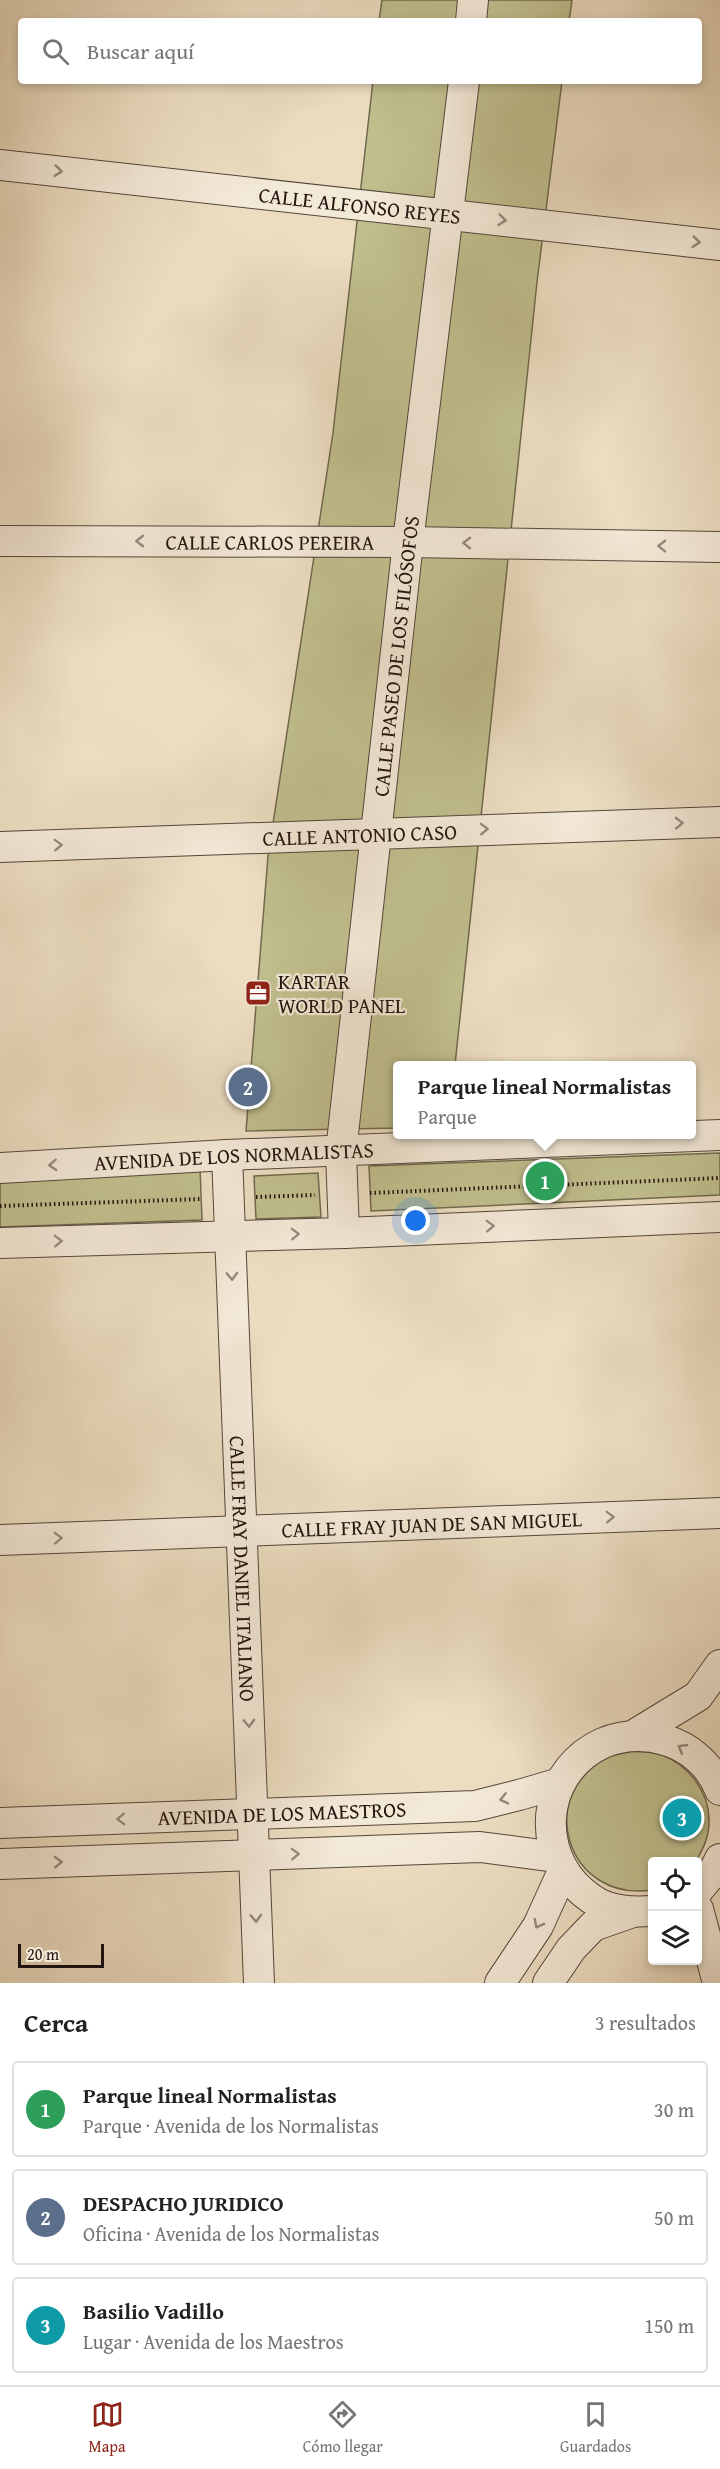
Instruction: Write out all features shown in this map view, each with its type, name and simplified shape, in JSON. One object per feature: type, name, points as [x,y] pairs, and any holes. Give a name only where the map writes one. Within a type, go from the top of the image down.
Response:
[{"type":"street","points":[[471,18],[473,0]]},
{"type":"street","name":"CALLE PASEO DE LOS FILÓSOFOS","points":[[344,1233],[341,1152],[408,542],[464,84]]},
{"type":"street","name":"CALLE ALFONSO REYES","points":[[0,165],[720,245]]},
{"type":"street","name":"CALLE CARLOS PEREIRA","points":[[0,541],[408,542],[720,547]]},
{"type":"street","name":"CALLE ANTONIO CASO","points":[[0,847],[720,822]]},
{"type":"street","name":"AVENIDA DE LOS NORMALISTAS","points":[[696,1136],[720,1135]]},
{"type":"street","name":"AVENIDA DE LOS NORMALISTAS","points":[[0,1168],[228,1155],[631,1139]]},
{"type":"street","name":"CALLE FRAY DANIEL ITALIANO","points":[[228,1155],[259,1983]]},
{"type":"street","points":[[0,1243],[344,1233],[720,1217]]},
{"type":"street","name":"CALLE FRAY JUAN DE SAN MIGUEL","points":[[0,1540],[720,1513]]},
{"type":"street","points":[[634,1736],[698,1696],[720,1665]]},
{"type":"street","points":[[643,1912],[606,1906],[582,1892],[560,1864],[550,1832],[551,1806],[560,1783],[575,1762],[592,1748],[612,1739],[634,1736],[655,1737],[676,1743],[717,1774]]},
{"type":"street","name":"AVENIDA DE LOS MAESTROS","points":[[0,1823],[475,1806],[519,1796],[560,1783]]},
{"type":"street","name":"AVENIDA DE LOS MAESTROS","points":[[0,1864],[480,1847],[560,1864]]},
{"type":"street","points":[[702,1885],[714,1871],[720,1859]]},
{"type":"street","points":[[500,1983],[538,1926],[560,1864]]},
{"type":"street","points":[[699,1911],[718,1983]]},
{"type":"street","points":[[548,1983],[571,1948],[593,1926],[643,1912]]},
{"type":"shaded area","points":[[382,0],[572,0],[569,18],[379,18]]},
{"type":"shaded area","points":[[373,84],[562,84],[537,282],[455,1061],[393,1061],[393,1128],[246,1131],[268,856],[333,433]]},
{"type":"shaded area","points":[[720,1153],[720,1195],[371,1211],[369,1166]]},
{"type":"shaded area","points":[[200,1168],[202,1220],[0,1227],[0,1180]]},
{"type":"shaded area","points":[[318,1173],[321,1217],[256,1219],[254,1176]]},
{"type":"shaded area","points":[[637,1750],[660,1754],[670,1759],[688,1772],[706,1800],[709,1827],[707,1838],[698,1857],[648,1857],[648,1890],[623,1889],[599,1880],[581,1863],[570,1842],[567,1818],[572,1794],[587,1773],[611,1756]]},
{"type":"place","name":"KARTAR WORLD PANEL","points":[[258,993]]},
{"type":"place","name":"DESPACHO JURIDICO","points":[[248,1087]]},
{"type":"place","name":"Parque lineal Normalistas","points":[[545,1181]]},
{"type":"place","name":"Basilio Vadillo","points":[[682,1818]]}]
